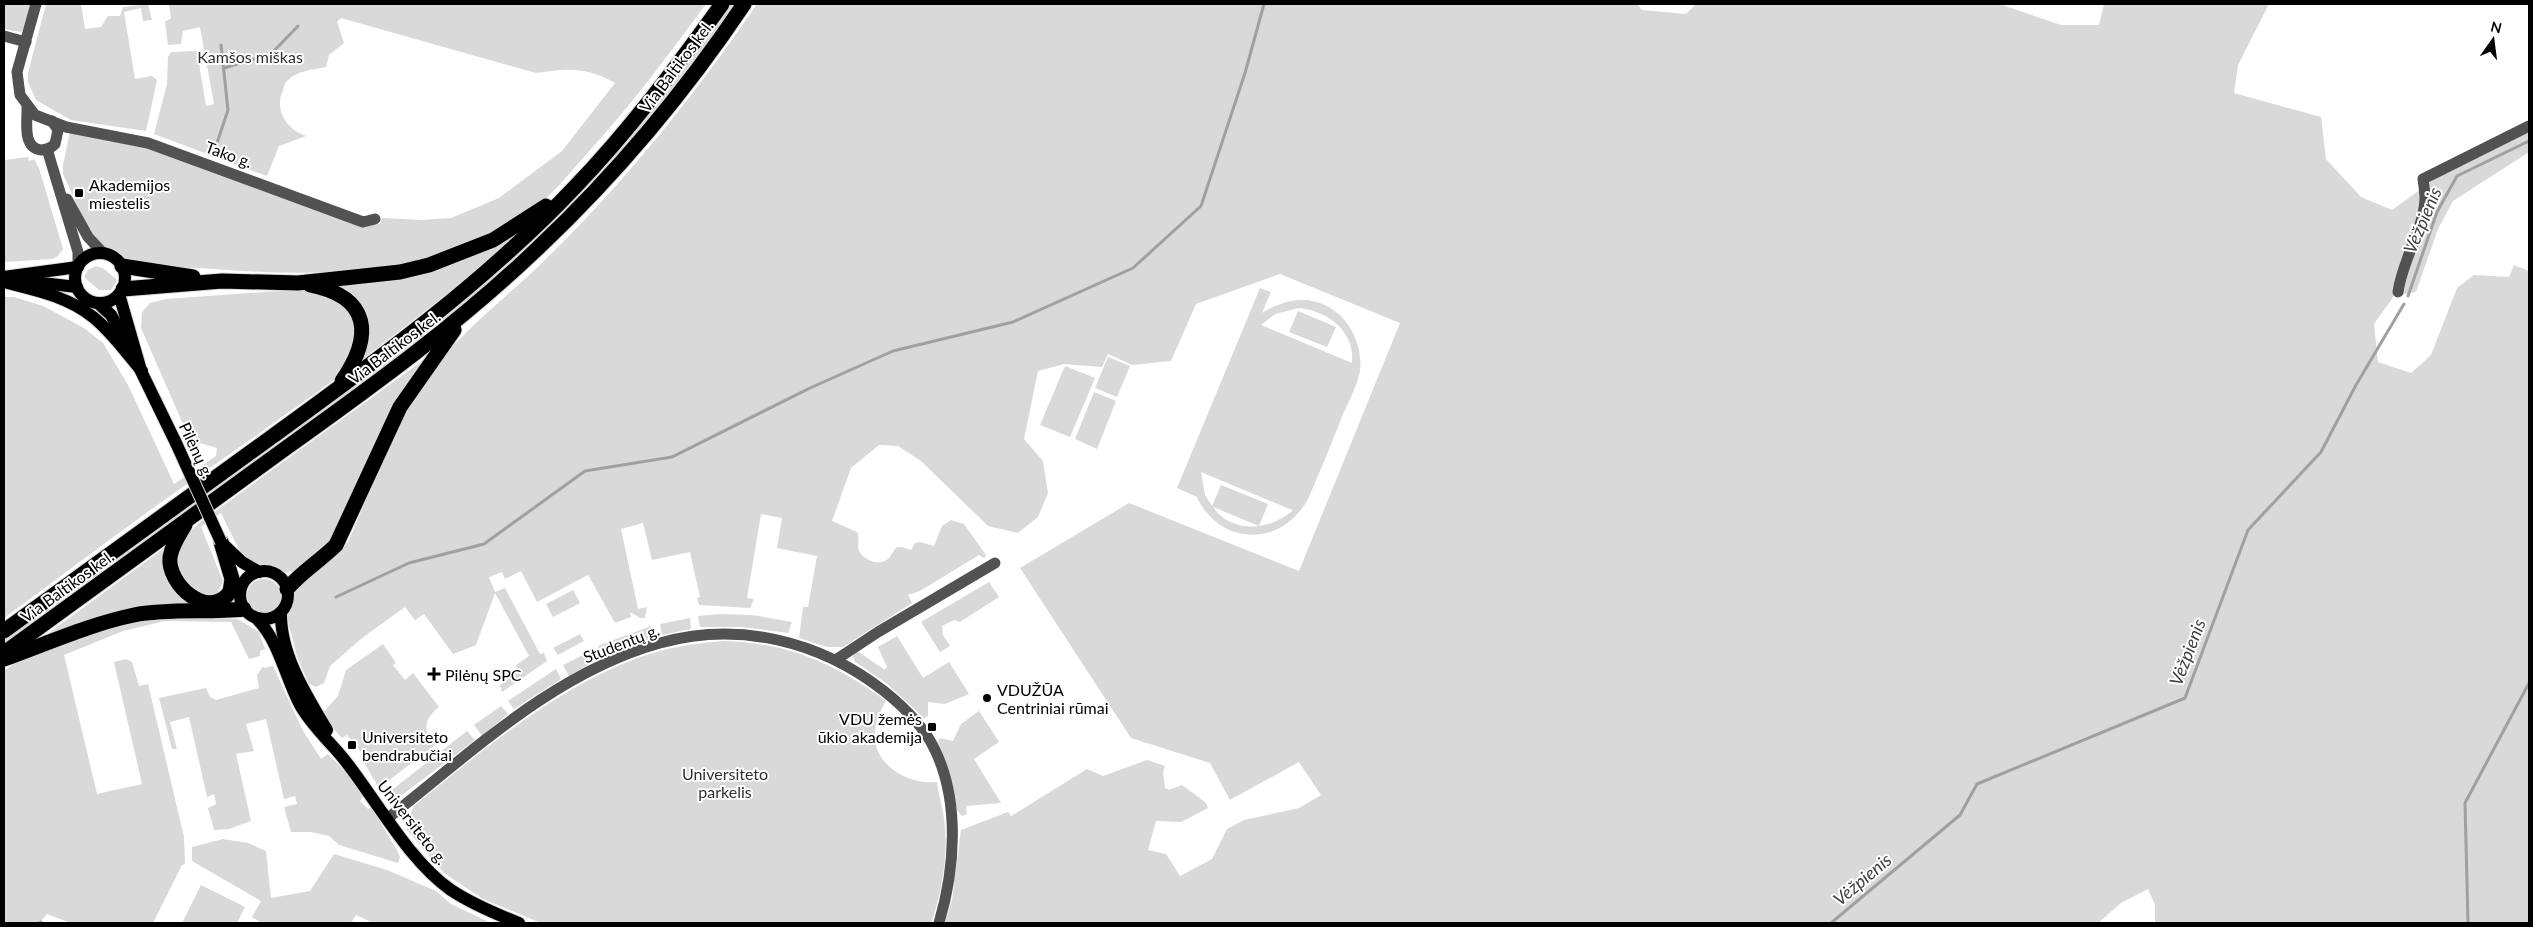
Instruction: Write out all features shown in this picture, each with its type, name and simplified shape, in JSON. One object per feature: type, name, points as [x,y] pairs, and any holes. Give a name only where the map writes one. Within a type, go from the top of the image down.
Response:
[{"type":"highway","name":"Via Baltikos kel.","points":[[4,631],[336,391],[452,302],[575,188],[671,74],[722,4]]},
{"type":"highway","name":"Via Baltikos kel.","points":[[4,653],[417,353],[465,314],[539,248],[598,189],[675,98],[744,4]]},
{"type":"highway","points":[[122,266],[222,281],[298,283],[400,272],[430,265],[493,240],[575,188]]},
{"type":"highway","points":[[121,292],[222,281]]},
{"type":"highway","points":[[298,283],[322,287],[338,294],[352,306],[361,321],[363,337],[359,353],[336,391]]},
{"type":"highway","points":[[287,589],[301,574],[321,560],[336,545],[400,408],[465,314]]},
{"type":"highway","points":[[188,520],[172,548],[170,559],[172,576],[180,588],[192,597],[206,602],[218,601],[230,592],[232,586],[231,572],[221,542]]},
{"type":"highway","points":[[4,659],[133,615],[159,611],[244,609]]},
{"type":"main road","points":[[103,253],[114,257],[122,266],[125,278],[121,292],[110,302],[98,303],[83,296],[77,287],[75,277],[78,267],[86,258],[103,253]]},
{"type":"main road","points":[[4,279],[78,267]]},
{"type":"main road","points":[[4,279],[77,287]]},
{"type":"main road","points":[[4,279],[50,294],[78,307],[93,317],[113,336],[142,371]]},
{"type":"main road","name":"Pilėnų g.","points":[[121,292],[142,371]]},
{"type":"main road","name":"Pilėnų g.","points":[[98,303],[111,315],[142,371],[221,542],[240,578],[242,586]]},
{"type":"main road","name":"Pilėnų g.","points":[[221,542],[242,562],[259,572]]},
{"type":"main road","points":[[259,572],[274,574],[280,577],[287,589],[287,601],[281,612],[270,619],[256,618],[244,609],[241,602],[242,586],[252,574],[259,572]]},
{"type":"main road","name":"Universiteto g.","points":[[281,612],[281,630],[287,651],[315,710],[343,758]]},
{"type":"main road","name":"Universiteto g.","points":[[256,618],[266,628],[300,705],[314,725],[343,758],[418,858],[451,890],[486,910],[519,923]]},
{"type":"street","points":[[27,105],[27,134],[31,145],[36,148],[47,149],[55,144],[62,131],[58,130],[48,120],[35,115],[18,88],[17,72],[36,4]]},
{"type":"street","points":[[4,36],[26,42]]},
{"type":"street","points":[[28,129],[34,121],[48,120]]},
{"type":"street","points":[[2398,292],[2400,274],[2420,222],[2425,200],[2423,180],[2529,126]]},
{"type":"street","name":"Tako g.","points":[[62,131],[148,143],[363,222],[375,219]]},
{"type":"street","points":[[47,149],[78,252],[78,267]]},
{"type":"street","points":[[56,180],[88,236],[103,253]]},
{"type":"street","points":[[837,659],[878,632],[995,563]]},
{"type":"street","name":"Studentų g.","points":[[388,818],[516,719],[568,683],[659,643],[696,635],[735,634],[791,643],[837,659],[865,676],[912,716],[931,742],[943,768],[952,823],[950,865],[939,923]]},
{"type":"green space","points":[[4,4],[32,4],[25,28],[21,32],[4,29]]},
{"type":"green space","points":[[46,4],[81,4],[85,29],[101,27],[108,16],[120,16],[123,7],[148,4],[152,20],[143,21],[141,8],[124,12],[135,79],[152,76],[157,80],[146,131],[71,120],[36,100],[28,82],[28,73]]},
{"type":"green space","name":"Kamšos miškas","points":[[169,4],[706,4],[632,101],[560,184],[545,199],[508,225],[469,244],[429,258],[387,267],[302,273],[258,272],[144,264],[130,260],[94,242],[63,174],[70,132],[136,144],[360,225],[380,224],[382,218],[422,220],[451,218],[499,198],[562,151],[615,83],[586,71],[557,70],[536,73],[341,18],[337,22],[344,43],[329,55],[326,67],[297,74],[285,84],[281,97],[281,111],[293,129],[306,136],[279,146],[267,176],[154,134],[167,84],[168,57],[171,52],[197,51],[206,106],[214,104],[200,27],[183,31],[181,44],[168,45],[165,22],[171,18]]},
{"type":"green space","points":[[728,4],[735,4],[632,139],[546,233],[487,287],[367,381],[4,645],[4,639],[158,526],[510,259]]},
{"type":"green space","points":[[757,4],[1637,4],[1642,10],[1686,14],[1696,4],[1999,4],[2061,25],[2099,25],[2104,4],[2269,4],[2238,65],[2234,93],[2321,117],[2326,159],[2361,197],[2392,210],[2439,176],[2529,131],[2529,152],[2453,201],[2438,229],[2416,292],[2394,296],[2374,324],[2378,362],[2411,373],[2431,355],[2457,288],[2474,275],[2509,277],[2514,265],[2529,271],[2529,923],[2155,923],[2155,905],[2148,889],[2121,903],[2098,923],[945,923],[952,900],[961,830],[1008,812],[1011,816],[1087,769],[1103,776],[1147,760],[1165,766],[1163,773],[1165,788],[1169,790],[1182,785],[1205,802],[1208,808],[1181,822],[1156,821],[1148,850],[1166,854],[1180,876],[1212,859],[1227,829],[1244,820],[1299,808],[1321,795],[1299,762],[1230,800],[1210,763],[1131,738],[1020,568],[1129,503],[1299,571],[1400,323],[1280,274],[1196,304],[1171,361],[1132,365],[1108,354],[1102,367],[1064,364],[1038,371],[1024,439],[1043,461],[1048,493],[1038,517],[1018,533],[988,526],[921,461],[898,446],[879,445],[851,468],[832,521],[857,532],[859,551],[867,559],[882,562],[889,558],[896,548],[901,547],[911,550],[915,543],[920,542],[934,546],[942,526],[951,520],[964,524],[986,555],[984,558],[979,555],[920,591],[908,595],[912,603],[843,647],[827,647],[799,638],[803,607],[808,607],[817,556],[777,548],[782,518],[761,514],[747,598],[754,599],[750,608],[699,605],[697,598],[700,597],[690,552],[652,560],[643,523],[621,529],[638,609],[647,607],[645,618],[640,618],[630,612],[631,617],[615,623],[588,575],[537,602],[521,571],[505,579],[502,572],[489,577],[495,592],[505,588],[540,654],[544,653],[547,661],[502,692],[500,685],[519,671],[516,665],[529,656],[495,593],[476,645],[453,654],[424,614],[415,620],[405,607],[362,638],[330,666],[324,683],[316,687],[309,684],[297,657],[287,617],[297,586],[334,558],[348,542],[387,451],[409,406],[422,385],[449,350],[553,252],[609,194],[686,102]]},
{"type":"green space","points":[[28,157],[29,161],[34,159],[39,168],[63,249],[57,257],[52,259],[4,262],[4,160]]},
{"type":"green space","points":[[516,235],[436,302],[354,365],[161,502],[4,618],[4,297],[14,297],[43,306],[84,328],[103,343],[128,385],[174,484],[216,456],[217,448],[190,440],[141,328],[142,312],[150,303],[166,299],[292,290],[460,260]]},
{"type":"green space","points":[[96,266],[103,268],[117,280],[111,290],[99,290],[84,277],[88,270]]},
{"type":"green space","points":[[1260,288],[1271,292],[1262,313],[1294,300],[1319,303],[1335,311],[1348,325],[1357,343],[1360,371],[1355,388],[1308,499],[1297,515],[1283,526],[1268,533],[1251,535],[1235,532],[1220,525],[1207,513],[1197,497],[1177,488]],"holes":[[[1299,308],[1320,313],[1329,318],[1338,325],[1349,341],[1352,363],[1261,325],[1275,314]],[[1201,472],[1293,510],[1274,522],[1259,526],[1268,504],[1221,485],[1212,506],[1205,495]],[[1213,507],[1259,526],[1230,522]]]},
{"type":"green space","points":[[1298,311],[1336,327],[1327,347],[1289,332]]},
{"type":"green space","points":[[1108,357],[1130,366],[1117,397],[1095,388]]},
{"type":"green space","points":[[425,359],[409,381],[386,424],[331,542],[295,570],[287,573],[248,561],[240,552],[221,513],[201,527],[223,581],[218,592],[221,596],[208,597],[197,593],[179,578],[178,553],[180,547],[182,542],[199,523]]},
{"type":"green space","points":[[1065,366],[1095,378],[1070,437],[1040,425]]},
{"type":"green space","points":[[1094,392],[1116,401],[1097,449],[1075,439]]},
{"type":"green space","points":[[167,546],[166,567],[170,582],[181,595],[197,607],[42,638]]},
{"type":"green space","points":[[264,579],[271,580],[276,584],[280,589],[280,603],[276,608],[271,612],[264,613],[257,612],[252,608],[248,603],[247,596],[248,589],[252,584],[257,580]]},
{"type":"green space","points":[[989,582],[999,597],[960,622],[954,620],[942,626],[943,635],[950,646],[940,652],[921,622]]},
{"type":"green space","points":[[573,590],[580,603],[553,617],[546,604]]},
{"type":"green space","points":[[719,614],[752,615],[792,622],[788,633],[742,627],[700,627],[698,616]]},
{"type":"green space","points":[[156,616],[238,619],[259,632],[265,649],[260,651],[260,656],[249,659],[231,622],[165,621],[123,631],[64,655],[97,794],[142,784],[114,662],[126,659],[132,662],[139,686],[148,684],[184,837],[185,864],[182,865],[153,923],[71,923],[47,914],[39,923],[4,923],[4,671],[18,662],[55,645]]},
{"type":"green space","points":[[690,618],[691,629],[662,635],[660,624]]},
{"type":"green space","points":[[651,626],[654,637],[604,657],[598,646]]},
{"type":"green space","points":[[580,634],[584,641],[558,655],[553,648]]},
{"type":"green space","points":[[897,636],[923,678],[949,662],[969,694],[945,704],[928,702],[928,716],[924,718],[886,683],[854,661],[853,655],[857,651],[885,670],[887,667],[878,647]]},
{"type":"green space","name":"Universiteto parkelis","points":[[724,641],[769,646],[810,658],[848,676],[886,701],[878,717],[875,730],[876,746],[880,756],[895,771],[905,777],[926,782],[937,782],[946,839],[945,863],[941,889],[931,923],[541,923],[483,899],[444,873],[407,830],[409,816],[414,806],[499,738],[562,696],[594,677],[627,662],[660,651],[700,643]]},
{"type":"green space","points":[[383,644],[396,663],[393,665],[405,680],[413,673],[439,707],[430,716],[426,725],[428,734],[435,745],[379,788],[362,759],[365,757],[347,735],[342,738],[324,719],[323,713],[338,696],[346,670]]},
{"type":"green space","points":[[591,651],[596,660],[569,676],[563,665]]},
{"type":"green space","points":[[263,666],[264,668],[273,666],[302,729],[321,759],[328,754],[345,771],[364,795],[360,801],[368,809],[371,807],[397,850],[400,857],[398,863],[339,845],[329,836],[311,832],[291,832],[284,807],[297,804],[295,796],[284,799],[266,719],[246,724],[254,751],[236,754],[251,821],[229,829],[214,830],[208,808],[216,804],[214,794],[207,797],[189,717],[170,722],[177,749],[172,749],[159,698],[206,688],[210,697],[216,700],[259,688],[257,675]]},
{"type":"green space","points":[[556,669],[561,679],[514,709],[508,701]]},
{"type":"green space","points":[[501,706],[508,714],[482,736],[474,725]]},
{"type":"green space","points":[[979,711],[999,742],[974,759],[1001,803],[966,806],[967,814],[962,816],[957,810],[946,762],[938,742],[940,738],[953,741],[961,724]]},
{"type":"green space","points":[[467,731],[475,740],[398,798],[390,800],[383,797]]},
{"type":"green space","points":[[223,839],[248,843],[266,851],[271,898],[310,891],[334,854],[387,870],[436,891],[451,904],[491,923],[373,923],[356,915],[351,923],[261,923],[252,917],[261,901],[192,861],[192,847]]},
{"type":"green space","points":[[201,885],[245,907],[237,923],[182,923]]},
{"type":"waterway","points":[[336,597],[409,563],[484,544],[585,471],[672,457],[810,388],[893,351],[1013,322],[1133,268],[1201,206],[1245,73],[1264,4]]},
{"type":"waterway","points":[[224,68],[271,54],[298,26]]},
{"type":"waterway","points":[[217,143],[228,110],[221,45]]},
{"type":"waterway","name":"Vėžpienis","points":[[2408,296],[2437,212],[2457,176],[2529,141]]},
{"type":"waterway","name":"Vėžpienis","points":[[1831,923],[1960,815],[1977,784],[2185,698],[2248,530],[2321,452],[2356,385],[2404,304]]},
{"type":"waterway","points":[[2468,923],[2465,803],[2529,683]]},
{"type":"place","name":"Akademijos miestelis","points":[[79,193]]},
{"type":"place","name":"Pilėnų SPC","points":[[434,674]]},
{"type":"place","name":"VDUŽŪA Centriniai rūmai","points":[[987,698]]},
{"type":"place","name":"VDU žemės ūkio akademija","points":[[932,727]]},
{"type":"place","name":"Universiteto bendrabučiai","points":[[352,745]]}]
